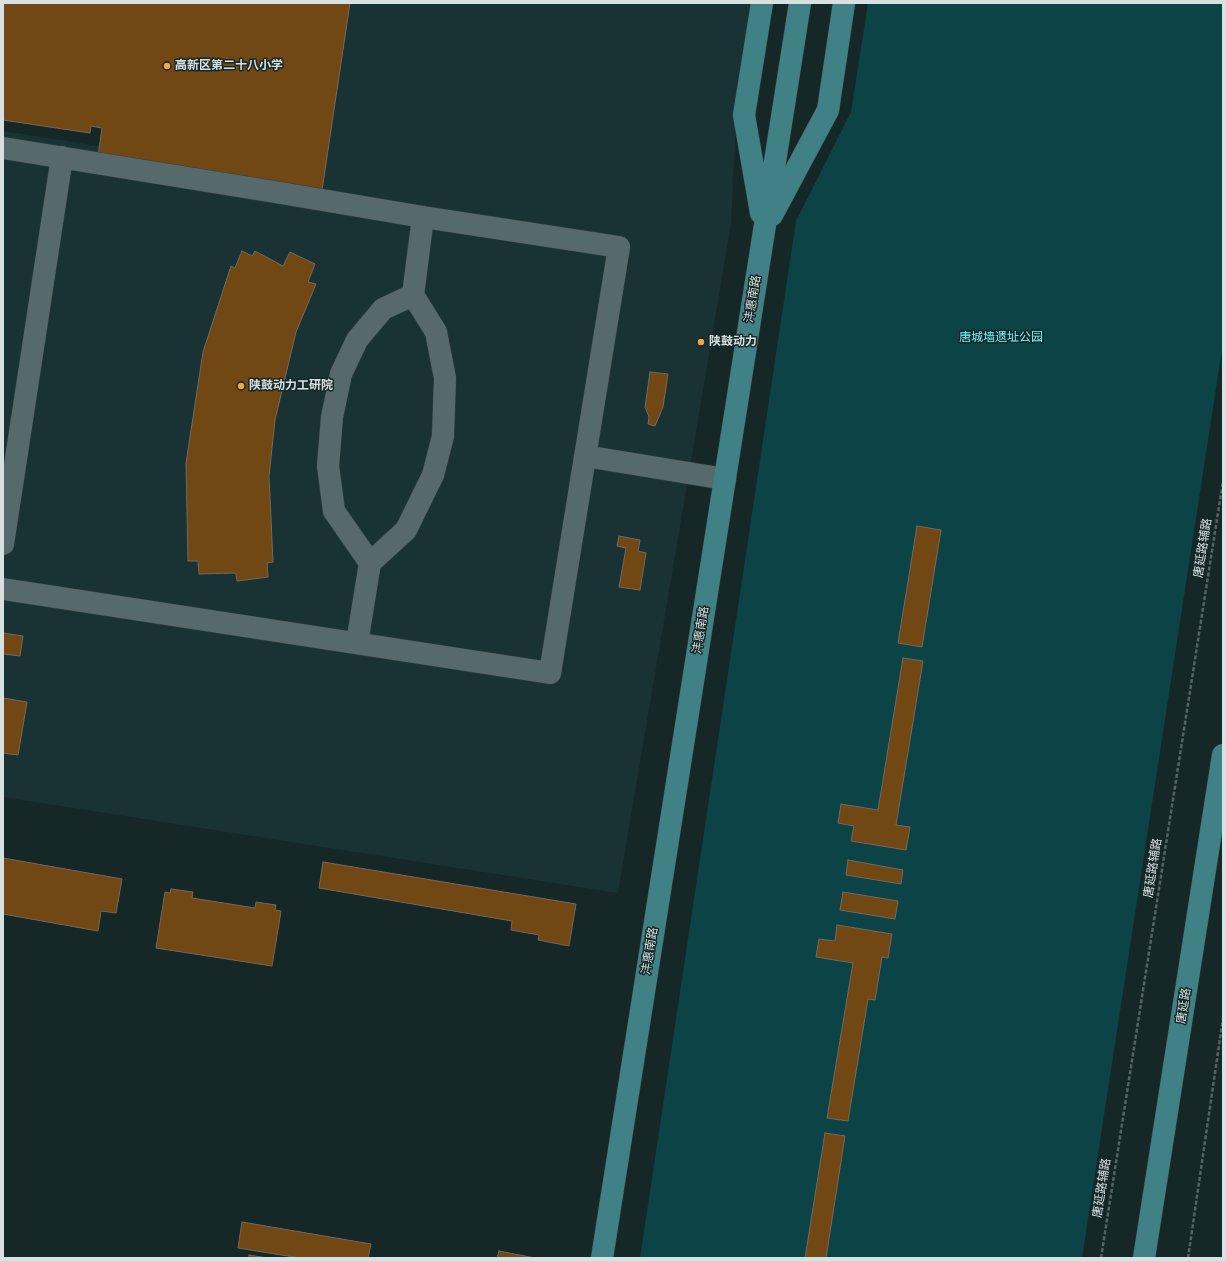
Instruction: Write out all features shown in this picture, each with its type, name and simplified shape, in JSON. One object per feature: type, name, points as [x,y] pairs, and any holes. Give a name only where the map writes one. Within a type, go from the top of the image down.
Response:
[{"type":"main road","points":[[762,3],[744,115],[764,230]]},
{"type":"main road","name":"沣惠南路","points":[[602,1258],[800,3]]},
{"type":"main road","points":[[764,230],[828,110],[844,3]]},
{"type":"main road","name":"唐延路","points":[[1144,1258],[1223,755]]},
{"type":"street","points":[[3,148],[423,217],[619,247],[550,673],[3,589]]},
{"type":"street","points":[[3,544],[62,157]]},
{"type":"street","points":[[356,643],[370,564],[406,530],[433,475],[443,436],[445,378],[436,332],[413,295],[423,217]]},
{"type":"street","points":[[370,564],[334,511],[328,466],[332,417],[341,374],[357,340],[383,310],[413,295]]},
{"type":"street","points":[[586,456],[725,479]]},
{"type":"path","name":"唐延路辅路","points":[[1101,1258],[1223,481]]},
{"type":"path","points":[[1188,1258],[1223,1018]]},
{"type":"shaded area","points":[[347,3],[752,3],[737,102],[731,224],[618,893],[3,797],[3,131],[316,180]]},
{"type":"green space","name":"唐城墙遗址公园","points":[[868,3],[1223,3],[1223,343],[1082,1258],[640,1258],[796,221],[851,112]]},
{"type":"building","name":"高新区第二十八小学","points":[[3,3],[350,3],[322,190],[98,156],[102,128],[91,126],[90,133],[3,120]]},
{"type":"building","name":"陕鼓动力工研院","points":[[242,251],[252,256],[255,251],[283,266],[290,252],[315,264],[308,282],[316,284],[296,332],[275,420],[269,476],[273,562],[267,563],[268,577],[237,581],[236,574],[234,573],[199,574],[198,561],[188,561],[186,463],[203,352],[231,266],[235,268]]},
{"type":"building","points":[[650,372],[668,374],[663,407],[655,426],[648,424],[649,417],[645,407]]},
{"type":"building","points":[[917,526],[941,530],[922,647],[898,643]]},
{"type":"building","points":[[619,536],[640,540],[638,551],[646,553],[640,590],[619,587],[626,548],[617,546]]},
{"type":"building","points":[[3,633],[23,636],[20,656],[3,654]]},
{"type":"building","points":[[903,658],[923,661],[896,825],[910,827],[906,850],[851,841],[854,826],[838,823],[841,804],[878,810]]},
{"type":"building","points":[[3,698],[27,702],[18,755],[3,753]]},
{"type":"building","points":[[3,858],[122,879],[116,913],[101,911],[98,931],[3,914]]},
{"type":"building","points":[[848,860],[903,870],[901,884],[846,875]]},
{"type":"building","points":[[323,862],[576,904],[569,946],[538,940],[539,935],[511,930],[512,921],[319,888]]},
{"type":"building","points":[[171,889],[193,892],[192,898],[255,908],[256,902],[276,905],[275,910],[281,911],[272,966],[156,948],[165,892],[170,893]]},
{"type":"building","points":[[843,892],[898,901],[895,919],[840,910]]},
{"type":"building","points":[[837,925],[892,934],[888,958],[882,957],[875,1000],[868,999],[848,1121],[827,1118],[853,963],[816,957],[819,939],[835,941]]},
{"type":"building","points":[[825,1133],[845,1136],[826,1258],[805,1258]]},
{"type":"building","points":[[242,1222],[371,1244],[368,1258],[300,1258],[238,1248]]},
{"type":"building","points":[[499,1251],[535,1258],[497,1258]]},
{"type":"building","points":[[249,1255],[267,1258],[249,1258]]},
{"type":"place","name":"高新区第二十八小学","points":[[167,66]]},
{"type":"place","name":"陕鼓动力","points":[[701,342]]},
{"type":"place","name":"陕鼓动力工研院","points":[[241,386]]}]
